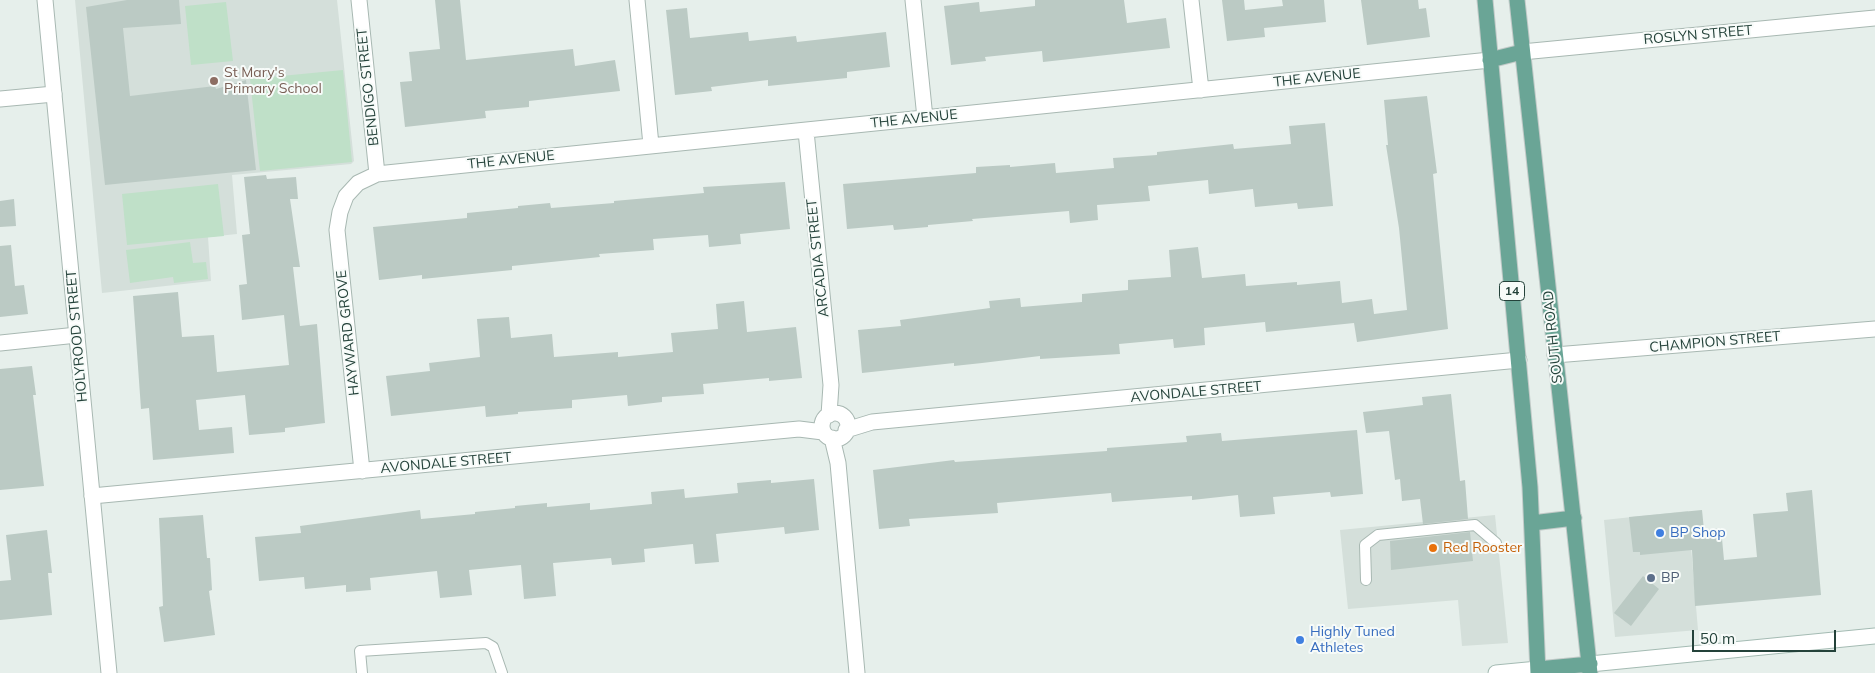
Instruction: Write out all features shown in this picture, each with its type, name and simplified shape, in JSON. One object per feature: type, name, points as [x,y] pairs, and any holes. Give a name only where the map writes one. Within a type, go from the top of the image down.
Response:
[{"type":"main road","name":"14","points":[[1484,0],[1519,360],[1532,523],[1538,671]]},
{"type":"main road","name":"SOUTH ROAD","points":[[1517,0],[1590,669]]},
{"type":"main road","points":[[1490,60],[1522,52]]},
{"type":"main road","points":[[1532,523],[1574,518]]},
{"type":"main road","points":[[1538,671],[1590,669]]},
{"type":"street","name":"HOLYROOD STREET","points":[[45,0],[109,673]]},
{"type":"street","name":"BENDIGO STREET","points":[[360,0],[377,174]]},
{"type":"street","points":[[637,0],[652,145]]},
{"type":"street","points":[[913,0],[926,118]]},
{"type":"street","points":[[1191,0],[1201,90]]},
{"type":"street","name":"ROSLYN STREET","points":[[1522,52],[1875,18]]},
{"type":"street","name":"THE AVENUE","points":[[346,196],[358,182],[377,174],[1490,60]]},
{"type":"street","points":[[0,99],[54,94]]},
{"type":"street","name":"ARCADIA STREET","points":[[806,131],[858,673]]},
{"type":"street","name":"HAYWARD GROVE","points":[[346,196],[340,212],[337,230],[362,471]]},
{"type":"street","name":"CHAMPION STREET","points":[[1555,355],[1875,328]]},
{"type":"street","points":[[0,343],[77,335]]},
{"type":"street","name":"AVONDALE STREET","points":[[92,496],[1519,360]]},
{"type":"street","points":[[1590,669],[1875,636]]},
{"type":"street","points":[[1496,673],[1538,671]]},
{"type":"lane","points":[[1366,580],[1365,544],[1378,535],[1475,525],[1496,543]]},
{"type":"lane","points":[[362,673],[360,651],[486,643],[493,648],[502,673]]},
{"type":"shaded area","name":"St Mary's Primary School","points":[[75,0],[337,0],[354,161],[351,164],[232,175],[237,234],[208,237],[211,281],[102,293]]},
{"type":"shaded area","name":"BP","points":[[1688,511],[1698,630],[1615,637],[1604,520]]},
{"type":"shaded area","points":[[1495,515],[1508,643],[1462,646],[1458,600],[1348,609],[1340,530]]},
{"type":"green space","points":[[226,2],[233,61],[191,65],[185,6]]},
{"type":"green space","points":[[343,70],[352,162],[260,171],[250,79]]},
{"type":"green space","points":[[218,184],[224,236],[127,245],[122,194]]},
{"type":"green space","points":[[190,242],[193,263],[206,262],[208,279],[174,283],[173,277],[130,283],[126,250]]},
{"type":"building","points":[[127,0],[179,0],[181,24],[123,28],[130,96],[215,86],[216,89],[246,80],[256,170],[105,185],[86,7]]},
{"type":"building","points":[[435,0],[460,0],[466,60],[573,49],[575,66],[615,60],[620,91],[529,101],[529,107],[485,111],[486,118],[405,127],[400,82],[412,81],[409,52],[440,49]]},
{"type":"building","points":[[1035,0],[1124,0],[1127,23],[1166,18],[1170,48],[1043,62],[1042,51],[985,57],[986,61],[951,65],[944,6],[979,2],[980,12],[1035,6]]},
{"type":"building","points":[[1222,0],[1244,0],[1245,10],[1283,6],[1282,0],[1324,0],[1326,22],[1264,28],[1265,37],[1227,41]]},
{"type":"building","points":[[1361,0],[1418,0],[1419,9],[1426,8],[1430,37],[1367,45]]},
{"type":"building","points":[[687,8],[690,38],[748,32],[749,41],[796,36],[797,42],[886,32],[890,67],[847,72],[847,78],[768,86],[768,80],[711,87],[712,91],[675,95],[666,10]]},
{"type":"building","points":[[1427,96],[1437,173],[1433,174],[1448,329],[1357,342],[1354,323],[1266,332],[1265,322],[1204,328],[1205,345],[1174,348],[1173,339],[1119,344],[1120,354],[1040,359],[1040,356],[954,366],[954,363],[862,373],[858,330],[901,326],[900,320],[990,308],[989,301],[1020,298],[1021,307],[1082,302],[1082,294],[1128,290],[1128,280],[1171,277],[1169,250],[1198,247],[1202,278],[1245,274],[1246,286],[1297,282],[1297,285],[1340,281],[1342,303],[1372,299],[1374,314],[1407,310],[1399,228],[1386,145],[1388,145],[1384,100]]},
{"type":"building","points":[[1325,123],[1333,206],[1298,209],[1297,203],[1255,207],[1253,189],[1209,194],[1208,180],[1148,186],[1150,201],[1097,205],[1098,220],[1070,223],[1069,211],[972,219],[973,221],[894,230],[893,225],[847,229],[843,184],[976,173],[976,167],[1010,165],[1010,167],[1055,163],[1056,173],[1114,168],[1113,158],[1157,155],[1157,152],[1233,144],[1234,149],[1291,144],[1289,126]]},
{"type":"building","points":[[266,175],[267,179],[296,177],[298,199],[290,199],[300,267],[293,267],[300,326],[317,324],[325,423],[285,428],[285,432],[249,435],[245,395],[196,400],[199,430],[232,427],[234,453],[153,460],[149,408],[141,409],[133,296],[178,292],[182,337],[214,335],[217,372],[289,365],[284,315],[242,320],[239,285],[247,284],[242,235],[250,234],[244,177]]},
{"type":"building","points":[[785,182],[790,229],[740,234],[741,244],[709,247],[708,235],[653,239],[654,250],[599,254],[600,257],[512,266],[512,270],[422,279],[422,275],[379,280],[373,227],[467,218],[467,213],[518,208],[518,206],[550,203],[551,208],[614,203],[614,201],[704,193],[703,187]]},
{"type":"building","points":[[14,199],[16,226],[0,227],[0,201]]},
{"type":"building","points":[[11,245],[15,286],[24,285],[28,314],[0,317],[0,246]]},
{"type":"building","points":[[744,301],[747,332],[796,327],[802,378],[769,381],[769,378],[703,384],[704,394],[662,397],[662,402],[628,406],[627,395],[572,400],[572,408],[518,412],[518,414],[486,417],[485,406],[391,416],[386,376],[430,371],[429,363],[480,357],[477,319],[509,317],[511,338],[552,334],[554,357],[618,352],[618,357],[673,352],[671,333],[718,329],[716,304]]},
{"type":"building","points":[[32,366],[36,395],[33,395],[44,486],[0,490],[0,369]]},
{"type":"building","points":[[1451,394],[1460,481],[1465,480],[1468,519],[1423,524],[1420,499],[1402,501],[1400,479],[1395,480],[1389,431],[1366,433],[1363,412],[1423,405],[1422,397]]},
{"type":"building","points":[[1357,430],[1363,494],[1331,497],[1330,492],[1273,497],[1275,514],[1240,517],[1238,495],[1192,500],[1192,496],[1112,502],[1111,493],[997,503],[998,513],[909,519],[910,526],[879,529],[873,470],[954,460],[955,462],[1107,451],[1107,448],[1187,442],[1186,436],[1221,433],[1222,441]]},
{"type":"building","points":[[814,479],[819,530],[785,534],[784,527],[716,534],[719,562],[695,564],[693,544],[644,549],[645,562],[612,565],[611,558],[553,563],[556,596],[524,599],[521,565],[469,570],[472,595],[440,598],[437,571],[370,578],[371,590],[346,592],[346,585],[305,589],[304,577],[259,581],[255,537],[301,533],[300,526],[420,510],[421,519],[475,514],[475,512],[547,503],[547,507],[590,503],[590,510],[652,504],[651,492],[684,489],[685,498],[738,493],[737,483],[771,480],[771,483]]},
{"type":"building","points":[[1812,490],[1821,595],[1695,606],[1692,550],[1640,555],[1640,552],[1633,552],[1629,517],[1702,510],[1704,530],[1721,528],[1724,560],[1757,557],[1753,514],[1788,511],[1786,493]]},
{"type":"building","points":[[203,515],[207,558],[210,558],[212,590],[209,591],[215,635],[164,642],[159,607],[163,606],[159,518]]},
{"type":"building","points":[[47,530],[52,573],[48,573],[52,615],[0,620],[0,581],[11,580],[6,535]]},
{"type":"building","points":[[1470,532],[1473,561],[1391,570],[1390,541]]},
{"type":"building","points":[[1643,576],[1659,589],[1631,626],[1614,613]]},
{"type":"place","name":"St Mary's Primary School","points":[[214,81]]},
{"type":"place","name":"BP Shop","points":[[1660,533]]},
{"type":"place","name":"Red Rooster","points":[[1433,548]]},
{"type":"place","name":"BP","points":[[1651,578]]},
{"type":"place","name":"Highly Tuned Athletes","points":[[1300,640]]}]
